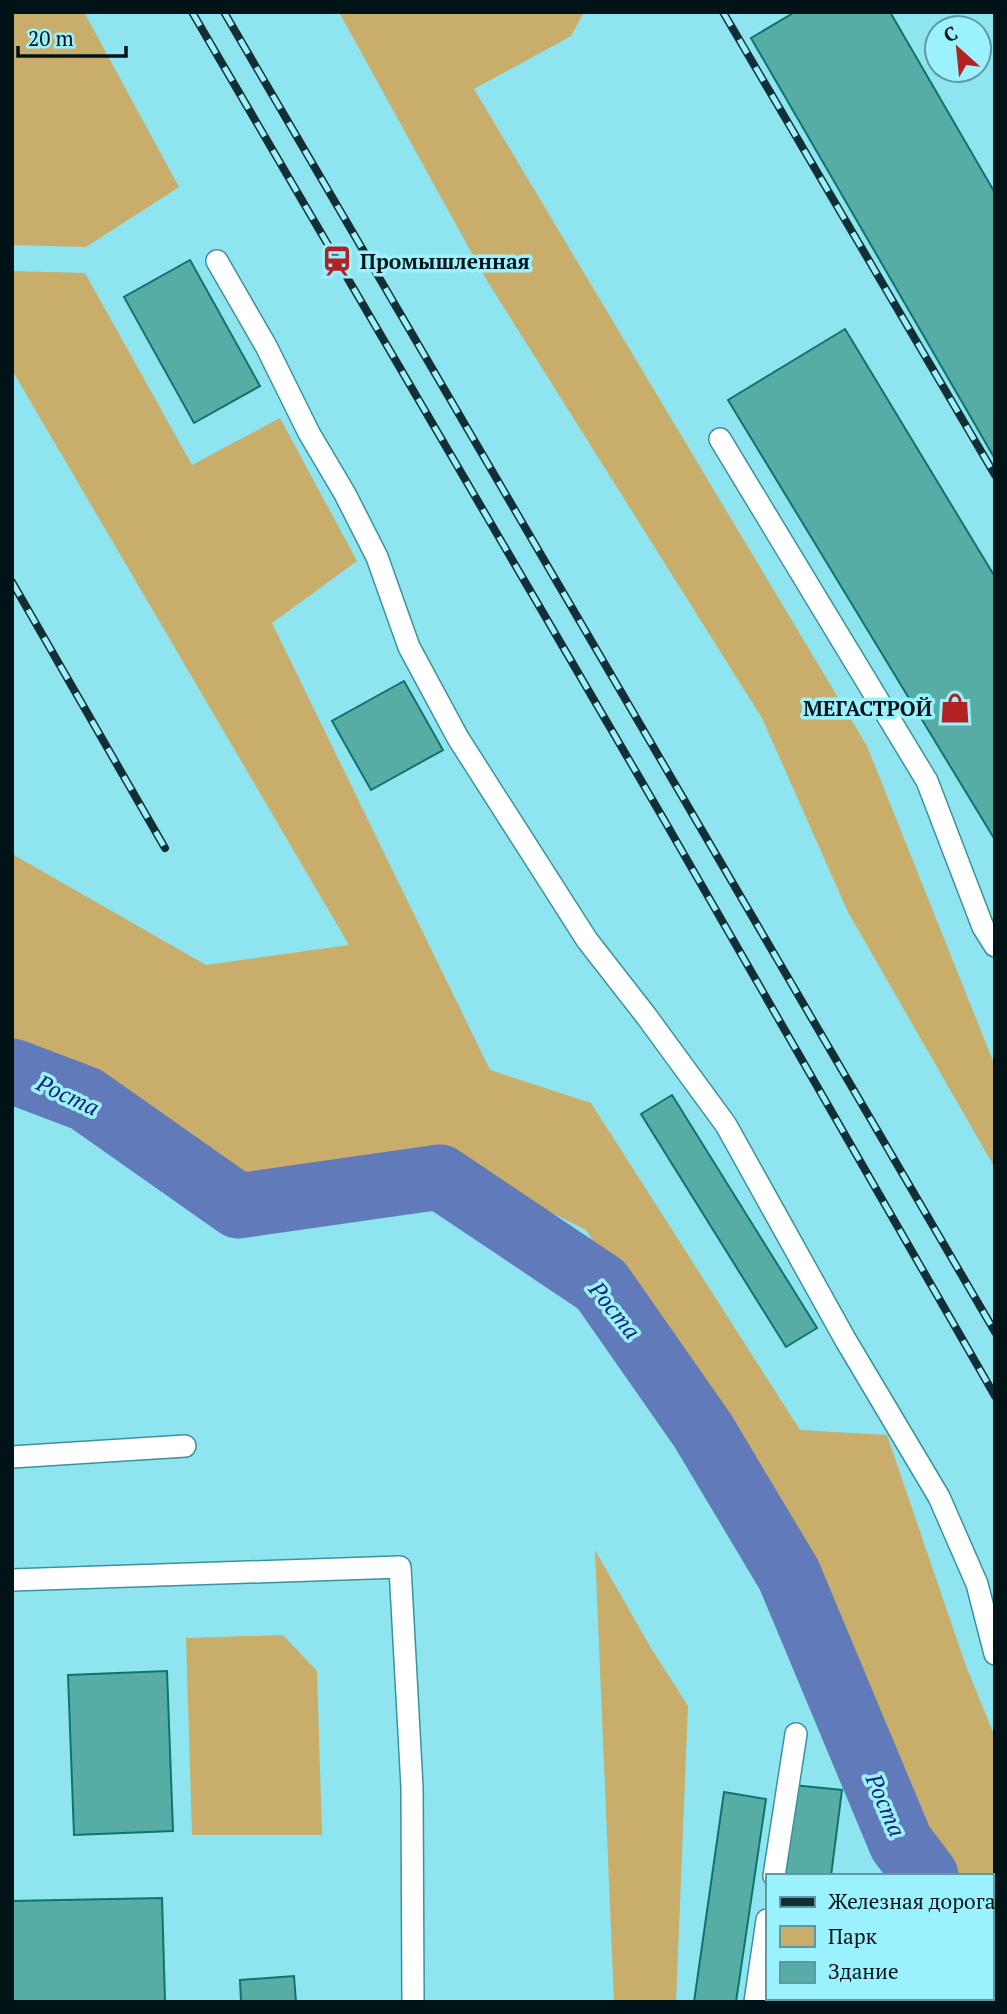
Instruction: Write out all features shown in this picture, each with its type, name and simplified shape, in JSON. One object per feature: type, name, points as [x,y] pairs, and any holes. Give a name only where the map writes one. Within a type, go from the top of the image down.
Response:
[{"type":"lane","points":[[218,261],[377,557],[409,647],[458,738],[587,940],[726,1125],[845,1339],[939,1497],[977,1584],[995,1654]]},
{"type":"lane","points":[[720,439],[927,781],[983,927],[995,946]]},
{"type":"lane","points":[[12,1457],[186,1446]]},
{"type":"lane","points":[[12,1580],[400,1567],[412,1787],[413,2002]]},
{"type":"lane","points":[[774,1874],[796,1734]]},
{"type":"lane","points":[[755,2002],[766,1927]]},
{"type":"green space","points":[[12,12],[84,12],[179,187],[86,247],[12,245]]},
{"type":"green space","points":[[339,12],[584,12],[571,36],[474,89],[867,746],[995,1066],[995,1168],[848,912],[762,718],[486,279]]},
{"type":"green space","points":[[12,271],[85,273],[192,465],[280,418],[357,561],[272,623],[490,1070],[591,1103],[800,1430],[887,1435],[966,1666],[995,1737],[995,2002],[950,2002],[993,2000],[993,1874],[897,1874],[815,1661],[745,1533],[698,1399],[586,1230],[437,1155],[245,1187],[86,1085],[12,1061],[12,854],[206,965],[349,945],[12,370]]},
{"type":"green space","points":[[595,1550],[688,1706],[676,2002],[614,2002]]},
{"type":"green space","points":[[283,1635],[317,1671],[322,1835],[192,1835],[186,1638]]},
{"type":"building","points":[[795,12],[890,12],[923,69],[923,84],[932,84],[995,193],[995,459],[751,38]]},
{"type":"building","points":[[190,260],[260,386],[194,423],[124,297]]},
{"type":"building","name":"МЕГАСТРОЙ","points":[[845,329],[995,577],[995,840],[728,400]]},
{"type":"building","points":[[404,681],[443,750],[371,790],[332,721]]},
{"type":"building","points":[[672,1095],[817,1328],[786,1347],[641,1114]]},
{"type":"building","points":[[167,1671],[173,1831],[74,1835],[68,1675]]},
{"type":"building","points":[[793,1785],[842,1790],[831,1874],[782,1874]]},
{"type":"building","points":[[724,1792],[766,1799],[736,2002],[694,2002]]},
{"type":"building","points":[[162,1898],[165,2002],[12,2002],[12,1901]]},
{"type":"building","points":[[294,1976],[296,2002],[241,2002],[240,1980]]},
{"type":"building","points":[[768,2000],[845,2000],[845,2002]]},
{"type":"building","points":[[896,2000],[937,2000],[937,2002]]},
{"type":"waterway","name":"Роста","points":[[12,1071],[86,1099],[238,1206],[440,1177],[601,1285],[703,1431],[789,1575],[901,1843],[924,1874]]},
{"type":"railway","points":[[192,12],[663,818],[995,1396]]},
{"type":"railway","points":[[224,12],[995,1332]]},
{"type":"railway","points":[[723,12],[995,475]]},
{"type":"railway","points":[[12,582],[165,848]]},
{"type":"place","name":"Промышленная","points":[[337,261]]},
{"type":"place","name":"МЕГАСТРОЙ","points":[[955,708]]}]
